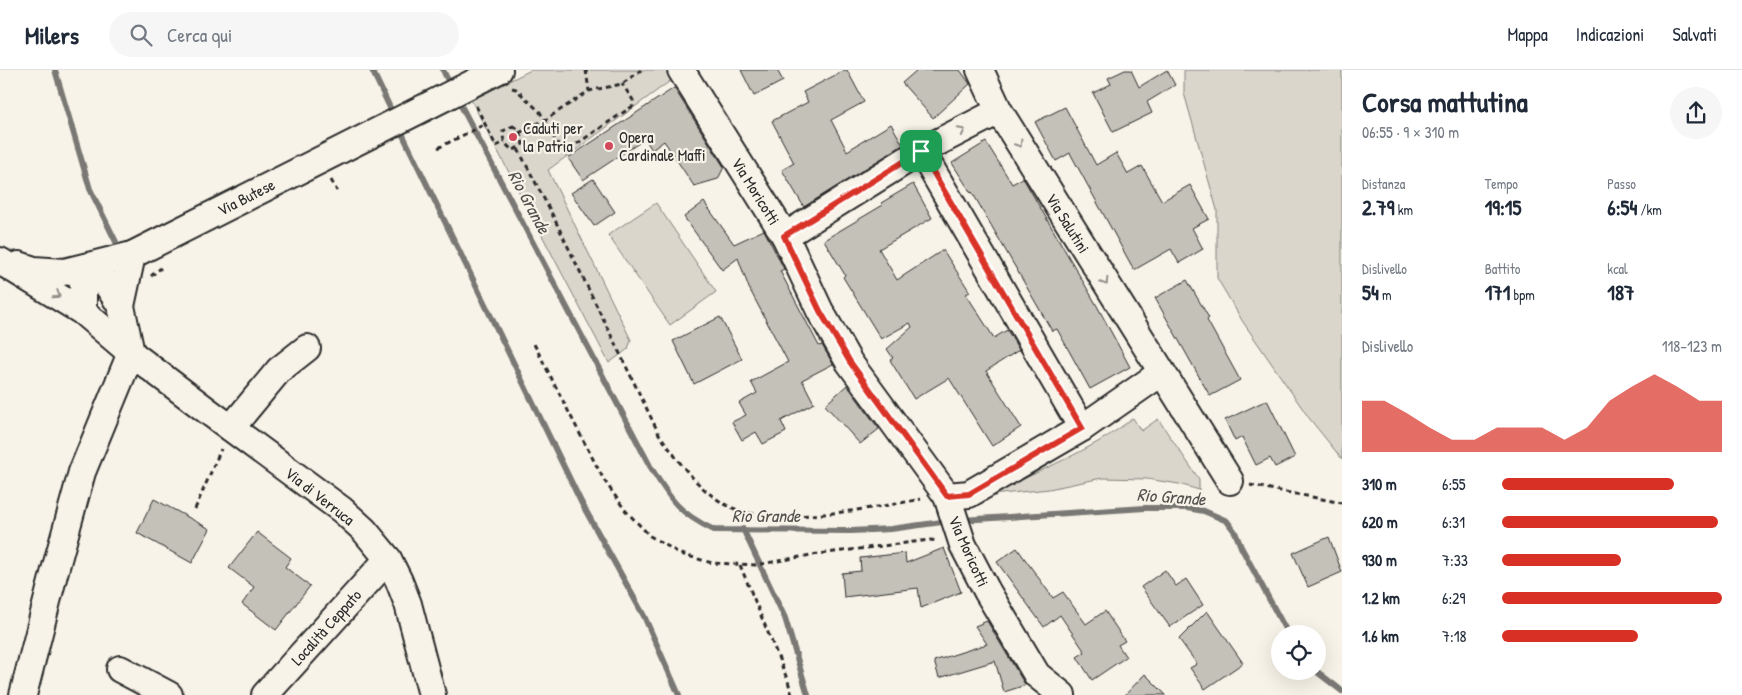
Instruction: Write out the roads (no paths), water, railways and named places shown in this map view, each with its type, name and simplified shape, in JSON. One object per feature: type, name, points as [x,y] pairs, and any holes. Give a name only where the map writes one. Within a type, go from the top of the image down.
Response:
[{"type":"street","name":"Via Moricotti","points":[[681,70],[784,236],[820,311],[850,362],[948,500],[962,542],[1035,685]]},
{"type":"street","name":"Via Salutini","points":[[980,70],[999,112],[1230,481]]},
{"type":"street","name":"Via Butese","points":[[0,260],[34,270],[64,272],[132,255],[433,102],[484,82]]},
{"type":"street","points":[[784,236],[921,151],[999,112]]},
{"type":"street","points":[[921,151],[1082,428]]},
{"type":"street","points":[[23,695],[82,472],[131,353],[122,306],[132,255]]},
{"type":"street","name":"Via di Verruca","points":[[0,260],[83,312],[131,353],[342,510],[364,530],[388,559],[408,604],[432,695]]},
{"type":"street","points":[[83,312],[83,285],[92,266],[122,306]]},
{"type":"street","points":[[231,428],[279,370],[307,348]]},
{"type":"street","points":[[948,500],[969,494],[1082,428],[1161,373]]},
{"type":"street","name":"Località Ceppato","points":[[265,695],[388,559]]},
{"type":"street","points":[[120,669],[169,695]]},
{"type":"street","points":[[1035,685],[1062,695]]},
{"type":"waterway","points":[[55,70],[90,189],[118,246]]},
{"type":"waterway","points":[[372,70],[394,116]]},
{"type":"waterway","name":"Rio Grande","points":[[443,70],[451,87]]},
{"type":"waterway","name":"Rio Grande","points":[[457,98],[650,466],[663,488],[683,511],[714,530],[851,531],[891,529],[949,521]]},
{"type":"waterway","points":[[399,127],[581,502],[644,616],[679,695]]},
{"type":"waterway","name":"Rio Grande","points":[[962,520],[1145,508],[1187,508],[1204,511],[1227,521],[1235,532],[1241,547],[1283,625]]},
{"type":"waterway","points":[[743,529],[785,618],[808,695]]},
{"type":"waterway","name":"Rio Grande","points":[[1326,679],[1342,691]]},
{"type":"place","name":"Caduti per la Patria","points":[[513,137]]},
{"type":"place","name":"Opera Cardinale Maffi","points":[[609,146]]}]
